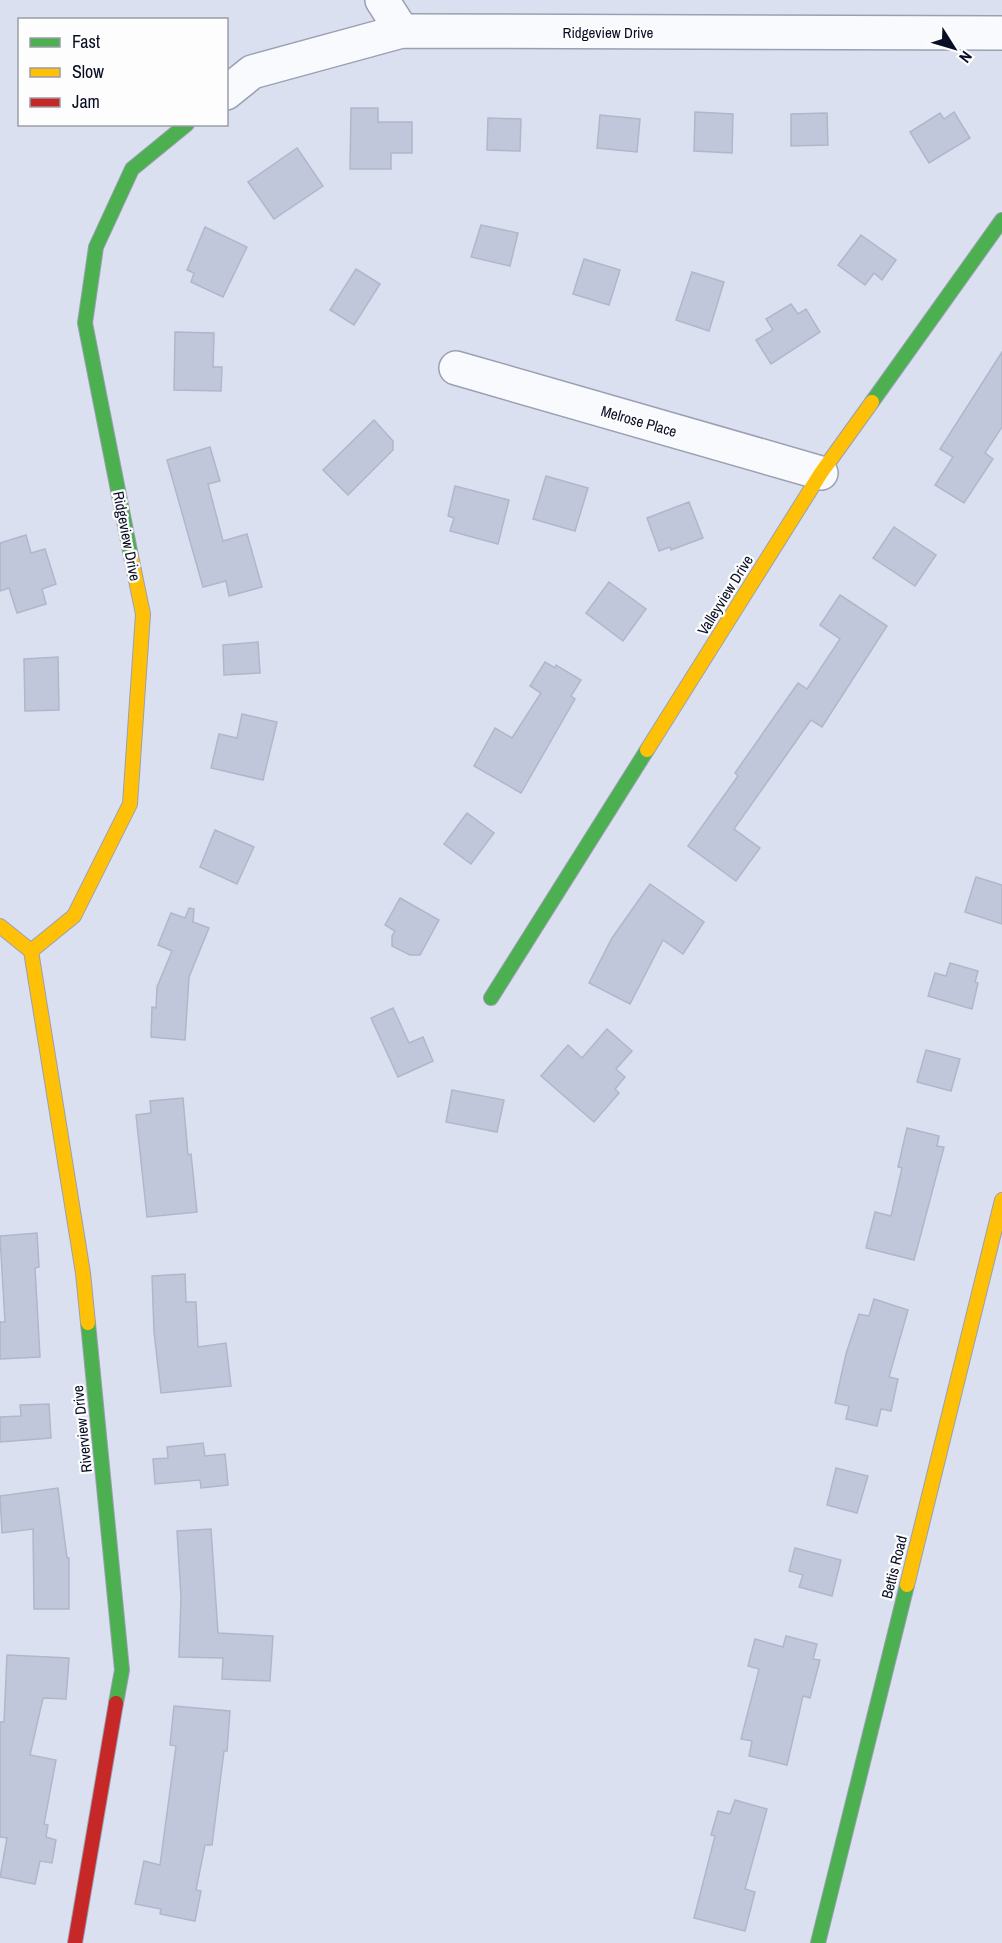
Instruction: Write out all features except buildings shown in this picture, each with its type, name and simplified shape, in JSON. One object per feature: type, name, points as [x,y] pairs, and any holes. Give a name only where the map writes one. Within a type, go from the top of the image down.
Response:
[{"type":"street","points":[[382,0],[402,31]]},
{"type":"street","name":"Ridgeview Drive","points":[[228,91],[252,72],[402,31],[1002,33]]},
{"type":"street","name":"Ridgeview Drive","points":[[31,951],[74,916],[130,804],[143,614],[84,323],[96,246],[132,170],[186,126]]},
{"type":"street","name":"Valleyview Drive","points":[[492,998],[821,473],[1002,220]]},
{"type":"street","name":"Melrose Place","points":[[456,368],[821,473]]},
{"type":"street","points":[[0,926],[31,951]]},
{"type":"street","name":"Riverview Drive","points":[[31,951],[83,1273],[122,1670],[75,1943]]},
{"type":"street","name":"Bettis Road","points":[[818,1943],[1002,1200]]},
{"type":"traffic: fast","points":[[131,556],[85,323],[96,247],[132,169],[185,126]]},
{"type":"traffic: fast","points":[[872,402],[1002,220]]},
{"type":"traffic: fast","points":[[491,998],[647,750]]},
{"type":"traffic: fast","points":[[88,1323],[122,1670],[116,1703]]},
{"type":"traffic: fast","points":[[818,1943],[907,1585]]},
{"type":"traffic: slow","points":[[647,750],[821,473],[872,402]]},
{"type":"traffic: slow","points":[[31,951],[74,916],[130,804],[143,614],[131,556]]},
{"type":"traffic: slow","points":[[0,926],[31,951],[83,1273],[88,1323]]},
{"type":"traffic: slow","points":[[907,1585],[1002,1200]]},
{"type":"traffic: jam","points":[[75,1943],[116,1703]]}]
